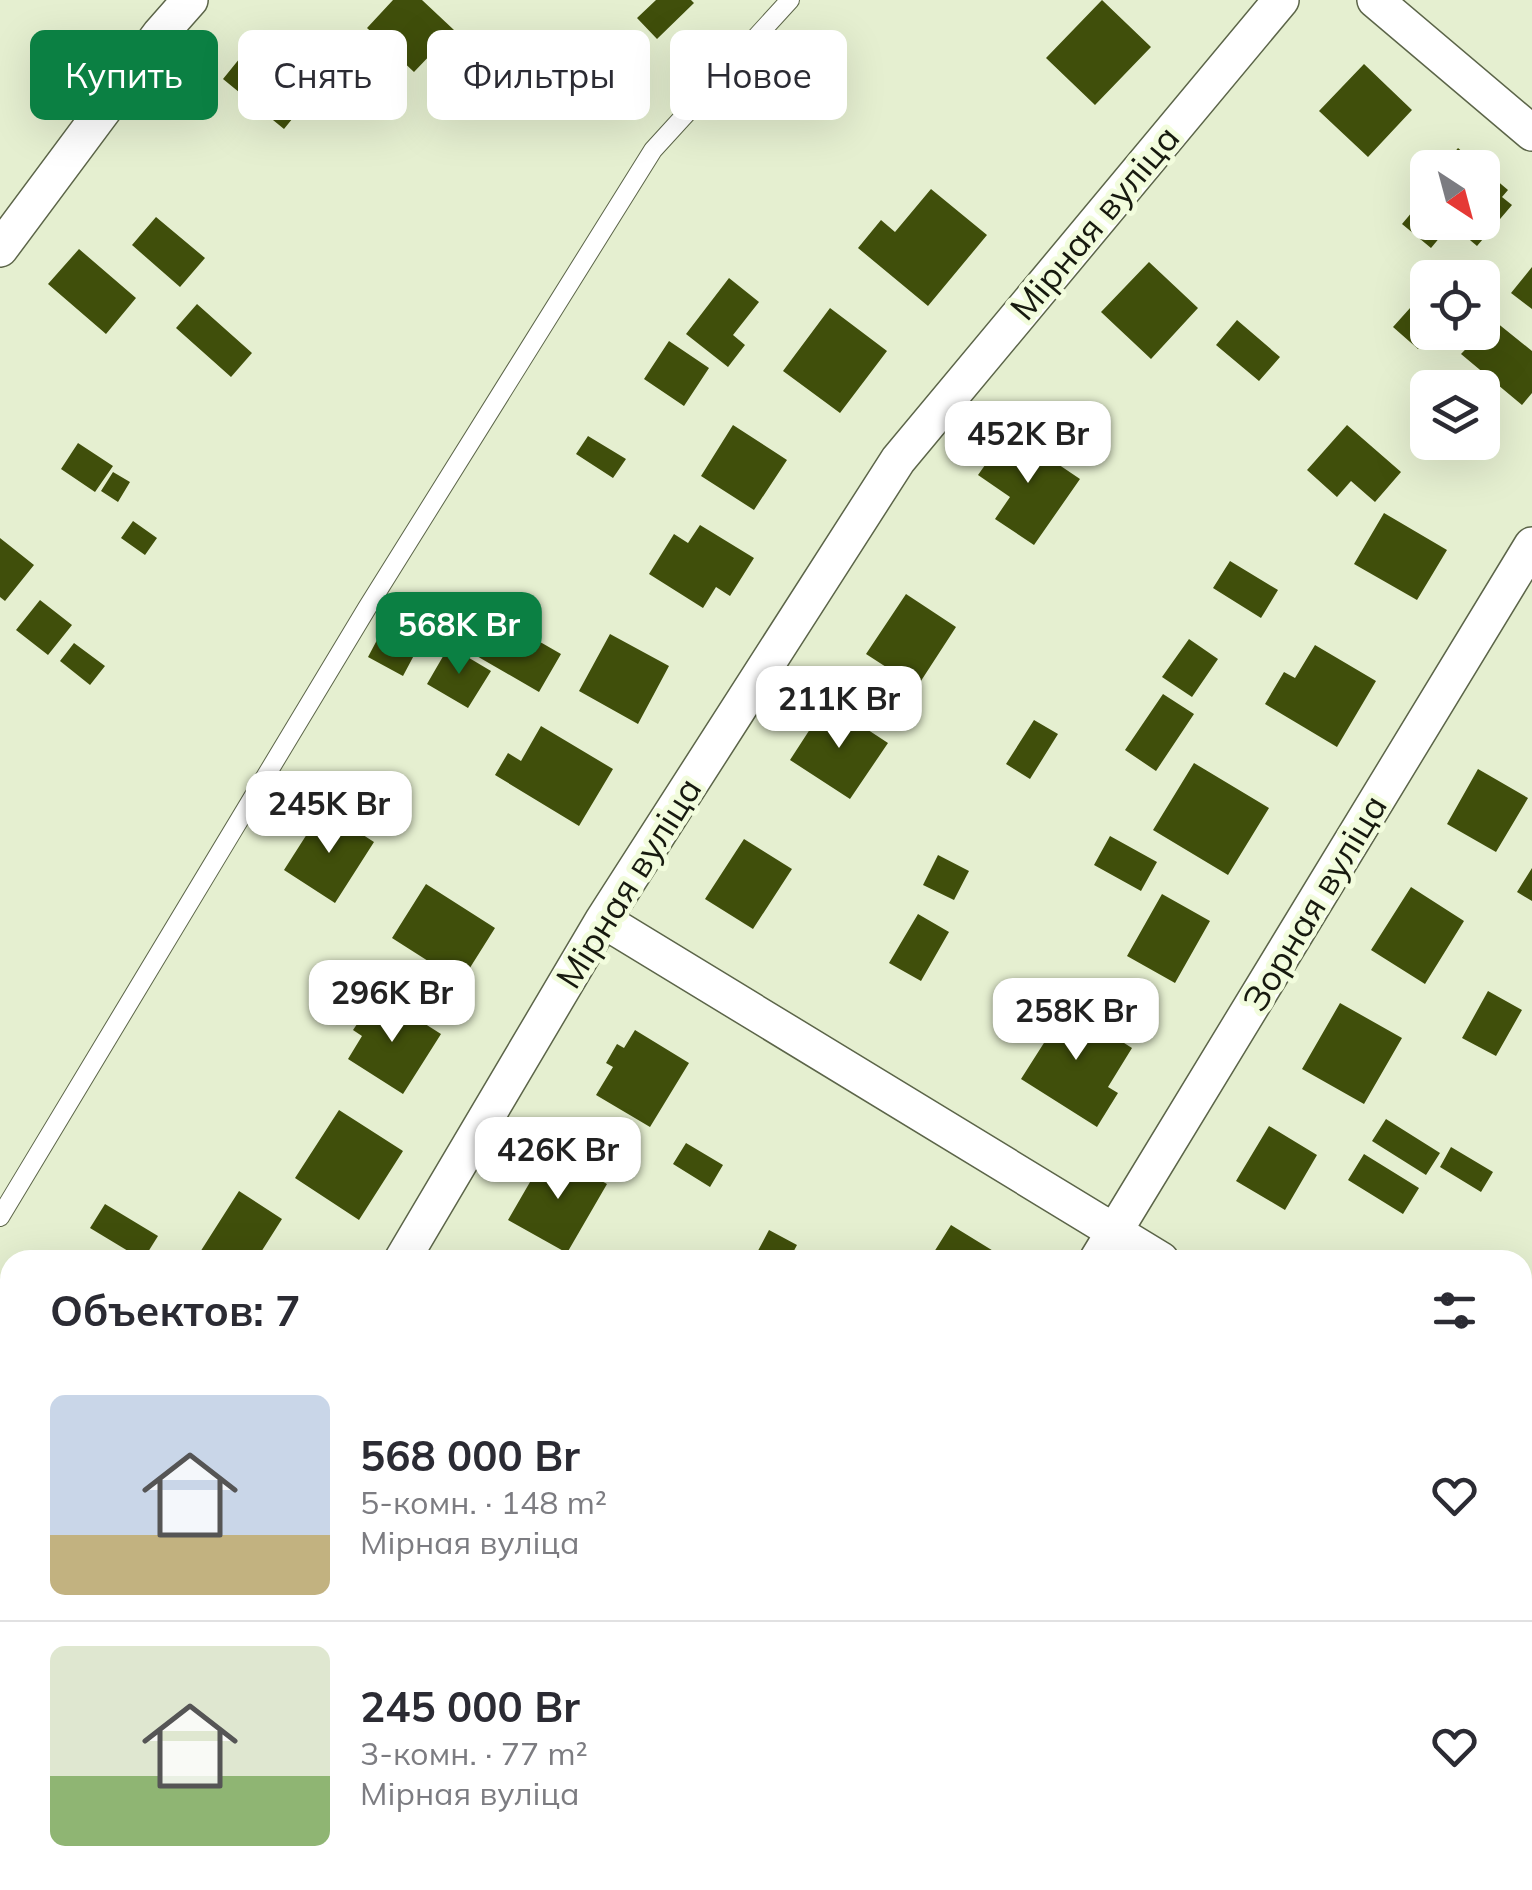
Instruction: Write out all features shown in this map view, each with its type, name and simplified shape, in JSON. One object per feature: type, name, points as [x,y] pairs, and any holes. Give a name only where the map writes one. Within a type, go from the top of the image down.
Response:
[{"type":"street","points":[[0,249],[160,34],[190,0]]},
{"type":"street","name":"Мірная вуліца","points":[[408,1250],[603,920],[898,460],[1280,0]]},
{"type":"street","points":[[1375,0],[1532,133]]},
{"type":"street","name":"Зорная вуліца","points":[[1106,1246],[1532,546]]},
{"type":"street","points":[[603,920],[1106,1246]]},
{"type":"lane","points":[[0,1217],[367,608],[653,150],[790,0]]},
{"type":"building","points":[[393,0],[422,0],[454,30],[427,30],[427,58],[414,72],[407,65],[407,30],[367,28]]},
{"type":"building","points":[[656,0],[694,3],[657,39],[637,18]]},
{"type":"building","points":[[1102,0],[1151,47],[1095,105],[1046,58]]},
{"type":"building","points":[[238,60],[238,91],[223,79]]},
{"type":"building","points":[[1364,64],[1412,110],[1368,157],[1319,111]]},
{"type":"building","points":[[273,120],[291,120],[284,129]]},
{"type":"building","points":[[1500,183],[1508,190],[1502,197],[1512,205],[1500,219]]},
{"type":"building","points":[[931,189],[987,235],[928,306],[858,248],[881,220],[895,232]]},
{"type":"building","points":[[1410,214],[1410,231],[1402,224]]},
{"type":"building","points":[[156,217],[205,258],[180,287],[132,245]]},
{"type":"building","points":[[1421,240],[1438,240],[1431,248]]},
{"type":"building","points":[[79,249],[136,298],[106,334],[48,284]]},
{"type":"building","points":[[1149,262],[1198,308],[1151,359],[1101,312]]},
{"type":"building","points":[[1532,267],[1532,309],[1511,293]]},
{"type":"building","points":[[729,278],[759,302],[733,335],[745,345],[728,367],[686,334]]},
{"type":"building","points":[[197,304],[252,353],[231,377],[176,328]]},
{"type":"building","points":[[830,308],[887,351],[840,413],[783,371]]},
{"type":"building","points":[[1410,308],[1410,342],[1393,327]]},
{"type":"building","points":[[1237,320],[1280,357],[1259,381],[1216,345]]},
{"type":"building","points":[[1500,325],[1532,351],[1532,393],[1522,405],[1500,387],[1500,370],[1480,370],[1461,354],[1465,350],[1500,350]]},
{"type":"building","points":[[669,341],[709,368],[684,406],[644,379]]},
{"type":"building","points":[[733,425],[787,460],[754,510],[701,476]]},
{"type":"building","points":[[1347,425],[1401,472],[1375,502],[1351,481],[1337,497],[1307,470]]},
{"type":"building","points":[[1009,431],[1080,479],[1034,545],[995,519],[1010,497],[978,475]]},
{"type":"building","points":[[588,436],[626,459],[613,478],[576,454]]},
{"type":"building","points":[[78,443],[113,466],[95,492],[61,469]]},
{"type":"building","points":[[113,472],[130,482],[118,502],[101,491]]},
{"type":"building","points":[[1384,513],[1447,550],[1417,600],[1354,564]]},
{"type":"building","points":[[133,521],[157,538],[145,555],[121,538]]},
{"type":"building","points":[[700,525],[754,558],[730,596],[716,587],[703,608],[649,574],[674,534],[688,543]]},
{"type":"building","points":[[0,538],[34,565],[5,601],[0,597]]},
{"type":"building","points":[[1230,561],[1278,590],[1261,618],[1213,588]]},
{"type":"building","points":[[906,594],[956,627],[917,687],[866,654]]},
{"type":"building","points":[[40,600],[72,625],[48,655],[16,630]]},
{"type":"building","points":[[471,602],[561,654],[539,692],[449,640]]},
{"type":"building","points":[[394,608],[429,627],[403,676],[368,657]]},
{"type":"building","points":[[610,634],[669,666],[638,724],[579,691]]},
{"type":"building","points":[[1189,639],[1218,659],[1192,697],[1162,677]]},
{"type":"building","points":[[74,643],[105,666],[90,685],[60,661]]},
{"type":"building","points":[[1315,645],[1376,681],[1337,747],[1265,704],[1284,672],[1295,678]]},
{"type":"building","points":[[449,646],[491,671],[468,708],[427,684]]},
{"type":"building","points":[[1163,694],[1194,714],[1156,771],[1125,750]]},
{"type":"building","points":[[827,703],[888,743],[850,799],[790,760]]},
{"type":"building","points":[[1034,720],[1058,734],[1030,779],[1006,764]]},
{"type":"building","points":[[541,726],[613,769],[579,826],[495,775],[508,753],[521,761]]},
{"type":"building","points":[[1194,763],[1269,808],[1228,875],[1153,830]]},
{"type":"building","points":[[1478,769],[1528,798],[1496,852],[1447,824]]},
{"type":"building","points":[[323,809],[374,842],[335,903],[284,870]]},
{"type":"building","points":[[1110,836],[1157,862],[1141,891],[1094,865]]},
{"type":"building","points":[[744,839],[792,869],[753,929],[705,899]]},
{"type":"building","points":[[938,855],[969,871],[954,900],[923,885]]},
{"type":"building","points":[[1532,868],[1532,901],[1517,892]]},
{"type":"building","points":[[426,884],[495,928],[461,982],[392,938]]},
{"type":"building","points":[[1411,887],[1464,921],[1425,984],[1371,950]]},
{"type":"building","points":[[1162,894],[1210,921],[1175,983],[1127,956]]},
{"type":"building","points":[[918,914],[949,932],[921,981],[889,963]]},
{"type":"building","points":[[1488,991],[1522,1010],[1496,1056],[1462,1038]]},
{"type":"building","points":[[1053,998],[1132,1048],[1108,1087],[1118,1093],[1097,1127],[1021,1079],[1049,1035],[1035,1027]]},
{"type":"building","points":[[389,1001],[441,1034],[403,1094],[348,1059],[362,1036],[353,1030],[372,1002],[384,1009]]},
{"type":"building","points":[[1340,1003],[1402,1038],[1364,1104],[1302,1069]]},
{"type":"building","points":[[635,1030],[689,1063],[650,1127],[596,1095],[613,1067],[606,1063],[617,1044],[624,1048]]},
{"type":"building","points":[[339,1110],[403,1151],[359,1220],[295,1178]]},
{"type":"building","points":[[1386,1119],[1440,1153],[1426,1175],[1372,1141]]},
{"type":"building","points":[[1269,1126],[1317,1155],[1285,1210],[1236,1181]]},
{"type":"building","points":[[686,1143],[723,1165],[710,1187],[673,1164]]},
{"type":"building","points":[[1451,1147],[1493,1172],[1481,1192],[1440,1167]]},
{"type":"building","points":[[548,1151],[607,1184],[569,1250],[562,1250],[508,1220]]},
{"type":"building","points":[[1364,1154],[1419,1188],[1403,1214],[1348,1180]]},
{"type":"building","points":[[239,1191],[282,1219],[262,1250],[201,1250]]},
{"type":"building","points":[[105,1204],[158,1236],[149,1250],[126,1250],[90,1228]]},
{"type":"building","points":[[951,1225],[992,1250],[935,1250]]},
{"type":"building","points":[[769,1230],[797,1245],[794,1250],[758,1250]]}]
